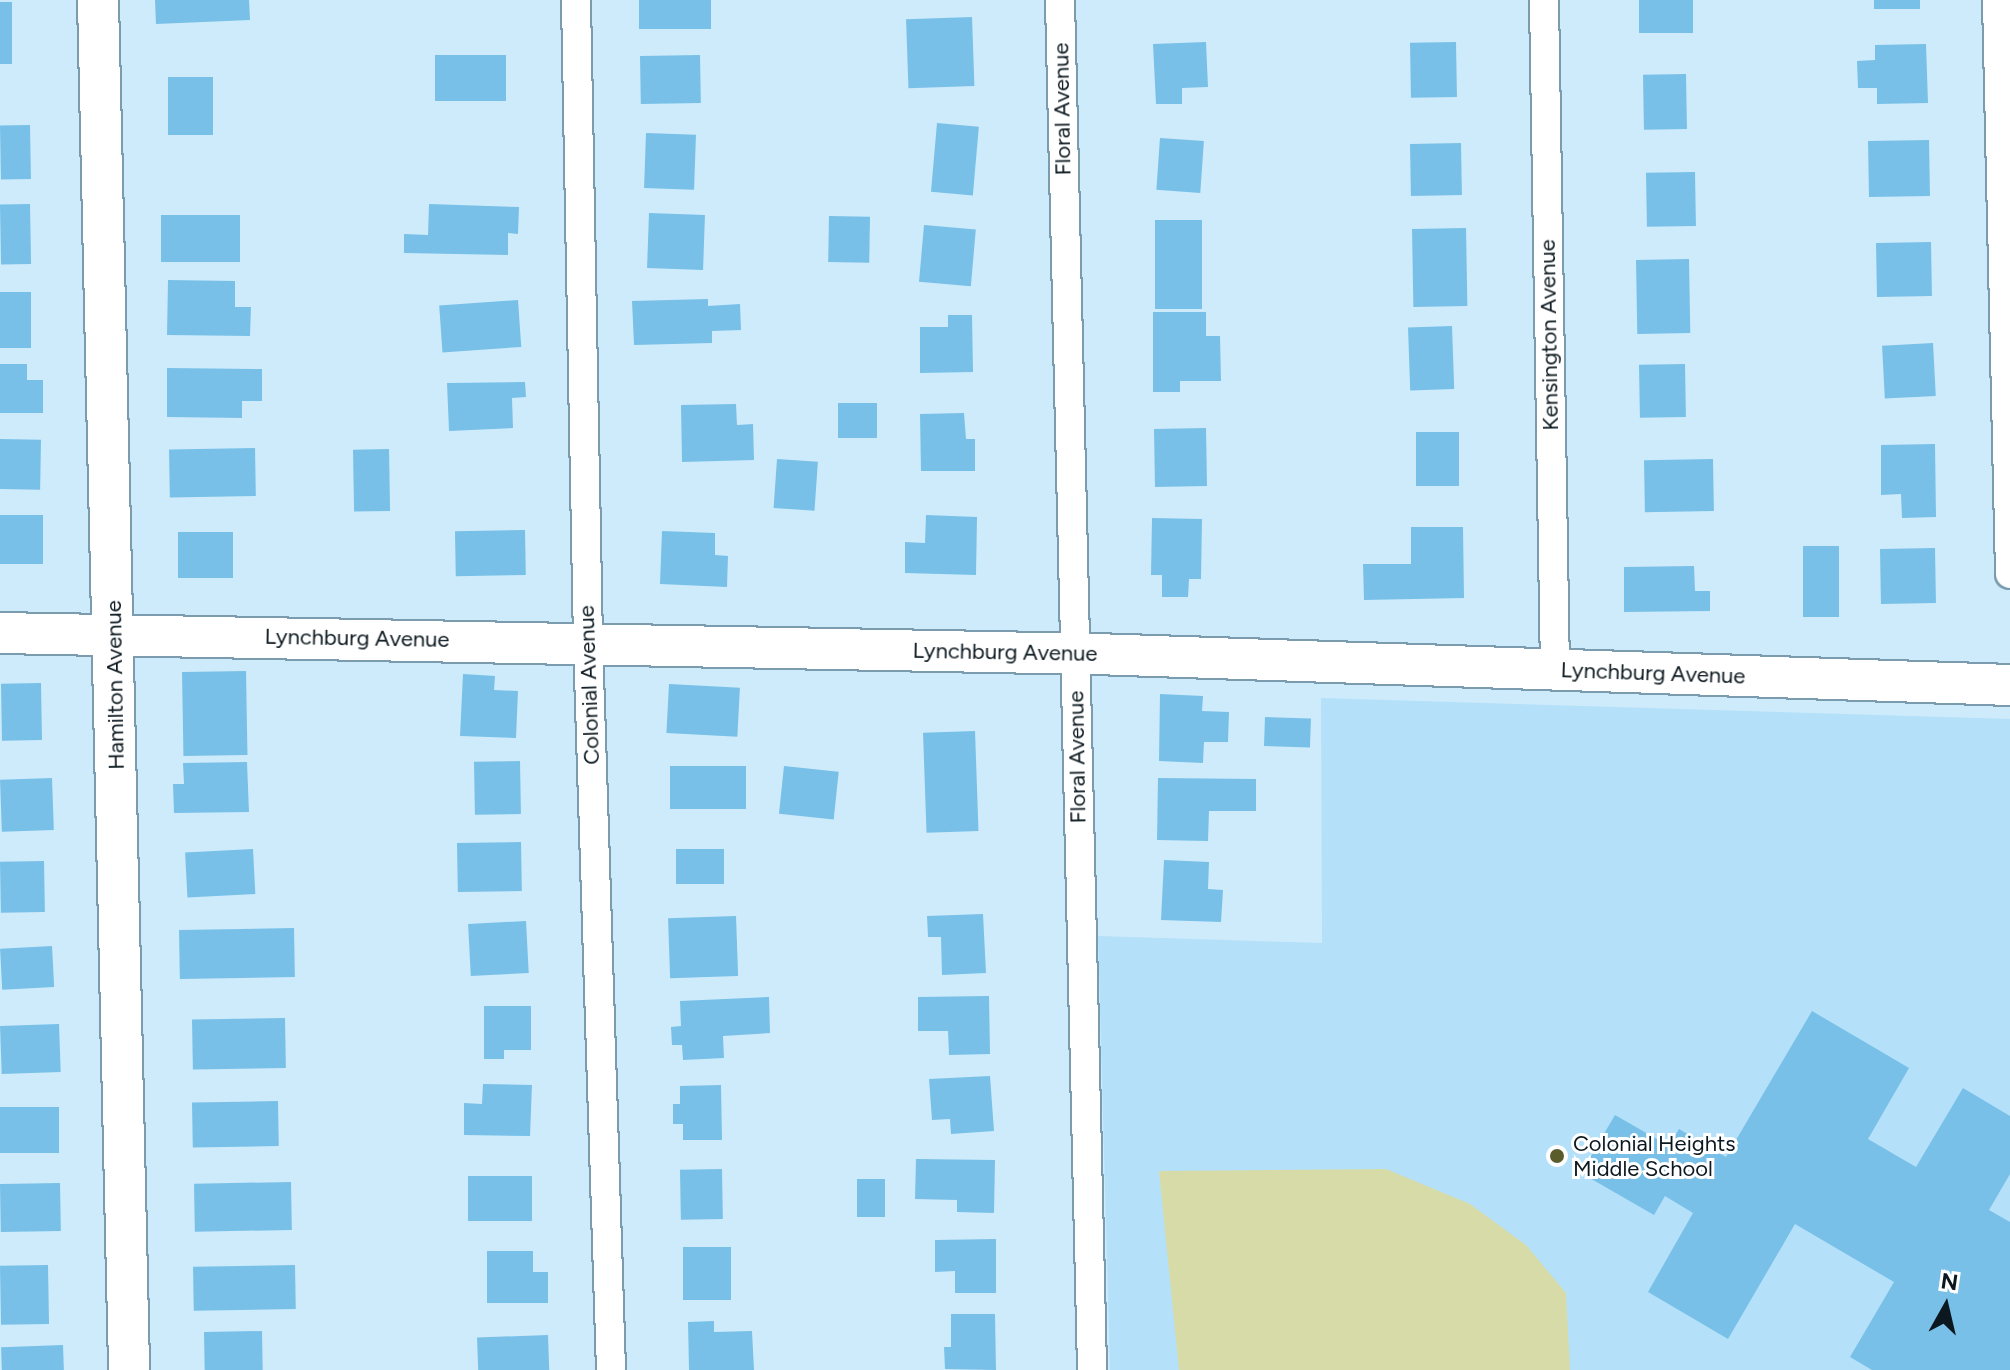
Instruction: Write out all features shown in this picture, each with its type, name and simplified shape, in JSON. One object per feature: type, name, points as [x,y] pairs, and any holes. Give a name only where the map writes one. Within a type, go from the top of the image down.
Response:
[{"type":"street","name":"Hamilton Avenue","points":[[98,0],[129,1370]]},
{"type":"street","name":"Colonial Avenue","points":[[576,0],[588,642],[611,1370]]},
{"type":"street","name":"Floral Avenue","points":[[1060,0],[1092,1370]]},
{"type":"street","name":"Kensington Avenue","points":[[1544,0],[1555,669]]},
{"type":"street","points":[[1997,0],[2004,90],[2010,574]]},
{"type":"street","name":"Lynchburg Avenue","points":[[0,633],[588,642],[1074,654],[2010,685]]},
{"type":"shaded area","name":"Colonial Heights Middle School","points":[[1321,698],[2010,719],[2010,1370],[1110,1370],[1098,936],[1322,943]]},
{"type":"green space","points":[[1386,1169],[1470,1204],[1526,1245],[1566,1293],[1570,1370],[1179,1370],[1159,1171]]},
{"type":"building","points":[[155,0],[249,0],[250,20],[156,24]]},
{"type":"building","points":[[639,0],[711,0],[711,29],[639,29]]},
{"type":"building","points":[[1639,0],[1693,0],[1693,33],[1639,33]]},
{"type":"building","points":[[1874,0],[1920,0],[1920,9],[1874,9]]},
{"type":"building","points":[[0,2],[12,2],[12,64],[0,64]]},
{"type":"building","points":[[972,17],[974,86],[908,88],[906,19]]},
{"type":"building","points":[[1206,42],[1208,87],[1182,88],[1182,104],[1156,104],[1153,44]]},
{"type":"building","points":[[1456,42],[1457,97],[1411,98],[1410,43]]},
{"type":"building","points":[[1926,44],[1928,103],[1877,104],[1877,88],[1858,88],[1857,61],[1875,60],[1875,45]]},
{"type":"building","points":[[435,55],[506,55],[506,101],[435,101]]},
{"type":"building","points":[[700,55],[701,103],[641,104],[640,56]]},
{"type":"building","points":[[1686,74],[1687,129],[1644,130],[1643,75]]},
{"type":"building","points":[[168,77],[213,77],[213,135],[168,135]]},
{"type":"building","points":[[937,123],[979,127],[973,195],[931,192]]},
{"type":"building","points":[[30,125],[31,179],[1,180],[0,126]]},
{"type":"building","points":[[646,133],[696,135],[694,190],[644,188]]},
{"type":"building","points":[[1160,138],[1204,141],[1200,193],[1156,190]]},
{"type":"building","points":[[1929,140],[1930,196],[1869,197],[1868,141]]},
{"type":"building","points":[[1461,143],[1462,195],[1411,196],[1410,144]]},
{"type":"building","points":[[1695,172],[1696,226],[1647,227],[1646,173]]},
{"type":"building","points":[[30,204],[31,264],[1,265],[0,205]]},
{"type":"building","points":[[429,204],[519,207],[518,234],[508,233],[508,255],[404,253],[404,234],[428,235]]},
{"type":"building","points":[[649,213],[705,215],[703,270],[647,268]]},
{"type":"building","points":[[161,215],[240,215],[240,262],[161,262]]},
{"type":"building","points":[[829,216],[870,217],[869,263],[828,262]]},
{"type":"building","points":[[1155,220],[1202,220],[1202,309],[1155,309]]},
{"type":"building","points":[[924,225],[976,230],[971,286],[919,282]]},
{"type":"building","points":[[1466,228],[1467,306],[1413,307],[1412,229]]},
{"type":"building","points":[[1931,242],[1932,296],[1877,297],[1876,243]]},
{"type":"building","points":[[1689,259],[1690,333],[1637,334],[1636,260]]},
{"type":"building","points":[[168,280],[235,281],[235,307],[251,307],[250,336],[167,335]]},
{"type":"building","points":[[0,292],[31,292],[31,348],[0,348]]},
{"type":"building","points":[[708,299],[708,306],[740,304],[741,330],[712,331],[712,343],[634,345],[632,301]]},
{"type":"building","points":[[518,300],[521,347],[442,352],[439,306]]},
{"type":"building","points":[[1153,312],[1206,312],[1206,336],[1220,336],[1221,381],[1180,381],[1180,392],[1153,392]]},
{"type":"building","points":[[948,315],[972,315],[973,372],[920,373],[920,327],[948,327]]},
{"type":"building","points":[[1452,326],[1454,389],[1410,390],[1408,328]]},
{"type":"building","points":[[1933,343],[1936,396],[1885,399],[1882,346]]},
{"type":"building","points":[[0,364],[27,364],[27,380],[43,380],[43,413],[0,413]]},
{"type":"building","points":[[1685,364],[1686,417],[1640,418],[1639,365]]},
{"type":"building","points":[[167,368],[262,369],[262,401],[242,401],[242,418],[167,417]]},
{"type":"building","points":[[525,382],[526,397],[512,398],[513,428],[449,431],[447,383]]},
{"type":"building","points":[[838,403],[877,403],[877,438],[838,438]]},
{"type":"building","points":[[736,404],[737,425],[753,424],[754,460],[682,462],[681,405]]},
{"type":"building","points":[[964,413],[966,439],[975,439],[975,471],[921,471],[920,414]]},
{"type":"building","points":[[1206,428],[1207,486],[1155,487],[1154,429]]},
{"type":"building","points":[[1416,432],[1459,432],[1459,486],[1416,486]]},
{"type":"building","points":[[0,439],[41,440],[40,490],[0,489]]},
{"type":"building","points":[[1935,444],[1936,517],[1902,518],[1901,494],[1881,495],[1881,445]]},
{"type":"building","points":[[255,448],[256,496],[170,497],[169,450]]},
{"type":"building","points":[[389,449],[390,511],[354,512],[353,450]]},
{"type":"building","points":[[777,459],[818,462],[814,511],[774,508]]},
{"type":"building","points":[[1713,459],[1714,511],[1645,512],[1644,460]]},
{"type":"building","points":[[0,515],[43,515],[43,564],[0,564]]},
{"type":"building","points":[[926,515],[977,517],[976,575],[905,573],[905,542],[925,543]]},
{"type":"building","points":[[1152,518],[1202,519],[1201,579],[1189,579],[1188,597],[1162,597],[1162,575],[1151,575]]},
{"type":"building","points":[[1411,527],[1463,527],[1464,598],[1364,600],[1363,564],[1411,564]]},
{"type":"building","points":[[525,530],[526,575],[456,576],[455,531]]},
{"type":"building","points":[[662,531],[715,533],[715,555],[728,556],[727,587],[660,584]]},
{"type":"building","points":[[178,532],[233,532],[233,578],[178,578]]},
{"type":"building","points":[[1803,546],[1839,546],[1839,617],[1803,617]]},
{"type":"building","points":[[1935,548],[1936,603],[1881,604],[1880,549]]},
{"type":"building","points":[[1694,566],[1695,591],[1710,591],[1710,611],[1624,612],[1624,567]]},
{"type":"building","points":[[246,671],[247,755],[183,756],[182,672]]},
{"type":"building","points":[[463,674],[495,676],[494,690],[518,691],[516,738],[460,736]]},
{"type":"building","points":[[41,683],[42,740],[2,741],[1,684]]},
{"type":"building","points":[[669,684],[740,688],[737,737],[666,733]]},
{"type":"building","points":[[1160,694],[1203,696],[1202,711],[1229,712],[1228,742],[1204,742],[1203,763],[1159,761]]},
{"type":"building","points":[[1265,717],[1311,719],[1310,748],[1264,746]]},
{"type":"building","points":[[975,731],[978,831],[927,833],[923,733]]},
{"type":"building","points":[[520,761],[521,814],[475,815],[474,762]]},
{"type":"building","points":[[247,762],[249,812],[174,813],[173,784],[184,784],[183,763]]},
{"type":"building","points":[[670,766],[746,766],[746,809],[670,809]]},
{"type":"building","points":[[784,766],[839,772],[834,819],[779,814]]},
{"type":"building","points":[[52,778],[54,830],[2,832],[0,780]]},
{"type":"building","points":[[1158,778],[1256,779],[1256,811],[1209,811],[1208,841],[1157,840]]},
{"type":"building","points":[[521,842],[522,891],[458,892],[457,843]]},
{"type":"building","points":[[253,849],[255,894],[187,897],[185,853]]},
{"type":"building","points":[[676,849],[724,849],[724,884],[676,884]]},
{"type":"building","points":[[1164,860],[1209,862],[1208,889],[1223,890],[1221,922],[1161,920]]},
{"type":"building","points":[[44,861],[45,912],[1,913],[0,862]]},
{"type":"building","points":[[983,914],[986,973],[942,975],[941,937],[928,937],[927,916]]},
{"type":"building","points":[[736,916],[738,976],[670,978],[668,918]]},
{"type":"building","points":[[526,921],[529,973],[471,976],[468,924]]},
{"type":"building","points":[[294,928],[295,977],[180,979],[179,930]]},
{"type":"building","points":[[52,946],[54,987],[2,990],[0,949]]},
{"type":"building","points":[[989,996],[990,1054],[949,1055],[948,1031],[918,1031],[918,997]]},
{"type":"building","points":[[769,997],[770,1033],[723,1036],[724,1058],[683,1060],[682,1045],[672,1045],[671,1027],[681,1026],[680,1001]]},
{"type":"building","points":[[484,1006],[531,1006],[531,1050],[504,1050],[504,1059],[484,1059]]},
{"type":"building","name":"Colonial Heights Middle School","points":[[1812,1011],[1909,1068],[1868,1139],[1916,1167],[1963,1088],[2010,1116],[2010,1174],[1989,1210],[2010,1222],[2010,1370],[1872,1370],[1850,1357],[1894,1282],[1795,1224],[1728,1339],[1648,1292],[1693,1213],[1665,1196],[1654,1215],[1581,1173],[1615,1115],[1669,1146],[1679,1129],[1726,1157]]},
{"type":"building","points":[[285,1018],[286,1068],[193,1070],[192,1020]]},
{"type":"building","points":[[59,1024],[61,1072],[2,1074],[0,1026]]},
{"type":"building","points":[[990,1076],[994,1131],[951,1134],[950,1119],[932,1120],[929,1079]]},
{"type":"building","points":[[483,1084],[532,1085],[530,1136],[464,1135],[464,1103],[482,1104]]},
{"type":"building","points":[[721,1085],[722,1140],[683,1140],[683,1124],[673,1124],[673,1104],[680,1104],[680,1086]]},
{"type":"building","points":[[278,1101],[279,1146],[193,1147],[192,1103]]},
{"type":"building","points":[[0,1107],[59,1107],[59,1153],[0,1153]]},
{"type":"building","points":[[916,1159],[995,1160],[994,1213],[957,1212],[957,1200],[915,1199]]},
{"type":"building","points":[[722,1169],[723,1219],[681,1220],[680,1170]]},
{"type":"building","points":[[468,1176],[532,1176],[532,1221],[468,1221]]},
{"type":"building","points":[[857,1179],[885,1179],[885,1217],[857,1217]]},
{"type":"building","points":[[291,1182],[292,1230],[195,1232],[194,1184]]},
{"type":"building","points":[[60,1183],[61,1231],[1,1232],[0,1184]]},
{"type":"building","points":[[996,1239],[996,1293],[955,1293],[955,1271],[935,1272],[935,1240]]},
{"type":"building","points":[[683,1247],[731,1247],[731,1300],[683,1300]]},
{"type":"building","points":[[487,1251],[533,1251],[533,1272],[548,1272],[548,1303],[487,1303]]},
{"type":"building","points":[[48,1265],[49,1324],[1,1325],[0,1266]]},
{"type":"building","points":[[295,1265],[296,1309],[194,1311],[193,1267]]},
{"type":"building","points":[[951,1314],[995,1314],[996,1370],[945,1369],[944,1347],[951,1347]]},
{"type":"building","points":[[714,1321],[714,1332],[752,1331],[754,1370],[689,1370],[688,1322]]},
{"type":"building","points":[[262,1331],[263,1370],[205,1370],[204,1332]]},
{"type":"building","points":[[548,1335],[549,1370],[478,1370],[477,1337]]},
{"type":"building","points":[[63,1345],[64,1370],[2,1370],[1,1347]]},
{"type":"place","name":"Colonial Heights Middle School","points":[[1557,1156]]}]
